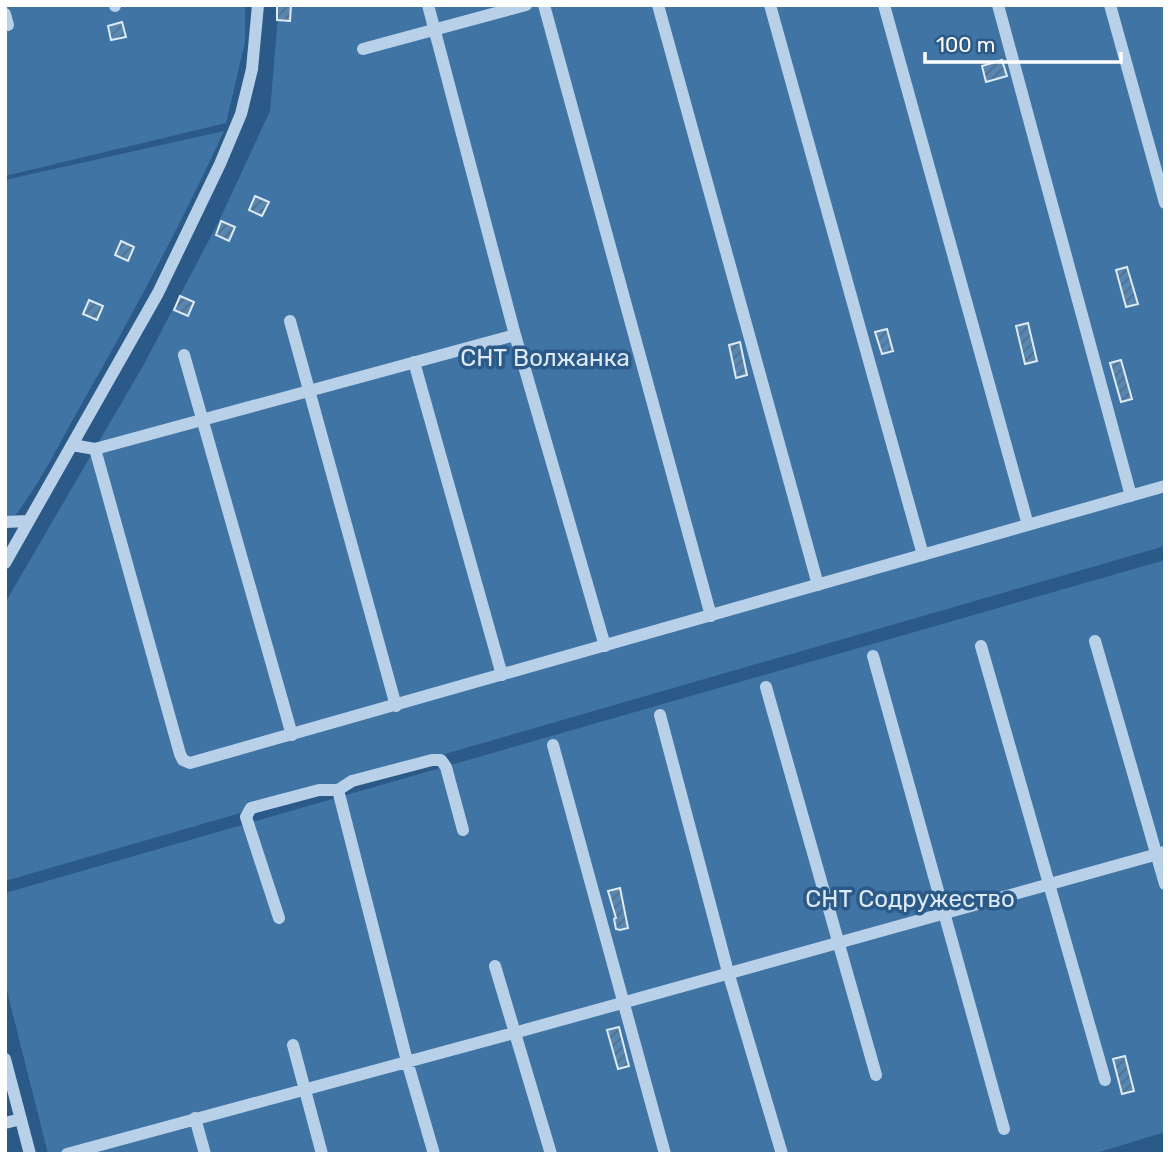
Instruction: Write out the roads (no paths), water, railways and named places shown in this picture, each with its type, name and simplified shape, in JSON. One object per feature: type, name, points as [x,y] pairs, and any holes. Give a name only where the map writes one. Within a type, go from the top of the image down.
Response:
[{"type":"street","points":[[5,563],[158,293],[220,164],[241,114],[252,69],[258,5]]},
{"type":"street","points":[[428,5],[514,335],[605,646]]},
{"type":"street","points":[[363,49],[526,5]]},
{"type":"street","points":[[544,5],[711,616]]},
{"type":"street","points":[[658,5],[818,585]]},
{"type":"street","points":[[770,5],[923,555]]},
{"type":"street","points":[[884,5],[1028,526]]},
{"type":"street","points":[[998,5],[1131,496]]},
{"type":"street","points":[[1110,5],[1165,204]]},
{"type":"street","points":[[290,321],[396,706]]},
{"type":"street","points":[[72,445],[95,449],[514,335]]},
{"type":"street","points":[[184,355],[292,735]]},
{"type":"street","points":[[414,362],[502,676]]},
{"type":"street","points":[[95,449],[183,760],[190,763],[1165,486]]},
{"type":"street","points":[[5,522],[28,521]]},
{"type":"street","points":[[1096,641],[1161,853],[1165,884]]},
{"type":"street","points":[[981,646],[1105,1080]]},
{"type":"street","points":[[873,656],[1004,1129]]},
{"type":"street","points":[[766,687],[876,1075]]},
{"type":"street","points":[[660,715],[728,972],[782,1154]]},
{"type":"street","points":[[553,745],[665,1154]]},
{"type":"street","points":[[279,918],[246,817],[251,808],[319,790],[338,790],[352,782],[432,760],[441,760],[446,767],[463,830]]},
{"type":"street","points":[[338,790],[407,1061],[435,1154]]},
{"type":"street","points":[[67,1154],[92,1151],[195,1118],[514,1033],[1161,853]]},
{"type":"street","points":[[495,966],[551,1154]]},
{"type":"street","points":[[293,1045],[322,1154]]},
{"type":"street","points":[[5,1059],[30,1154]]},
{"type":"street","points":[[195,1118],[205,1154]]},
{"type":"street","points":[[5,1123],[21,1119]]},
{"type":"park label","name":"СНТ Волжанка","points":[[545,358]]},
{"type":"park label","name":"СНТ Содружество","points":[[910,899]]}]
